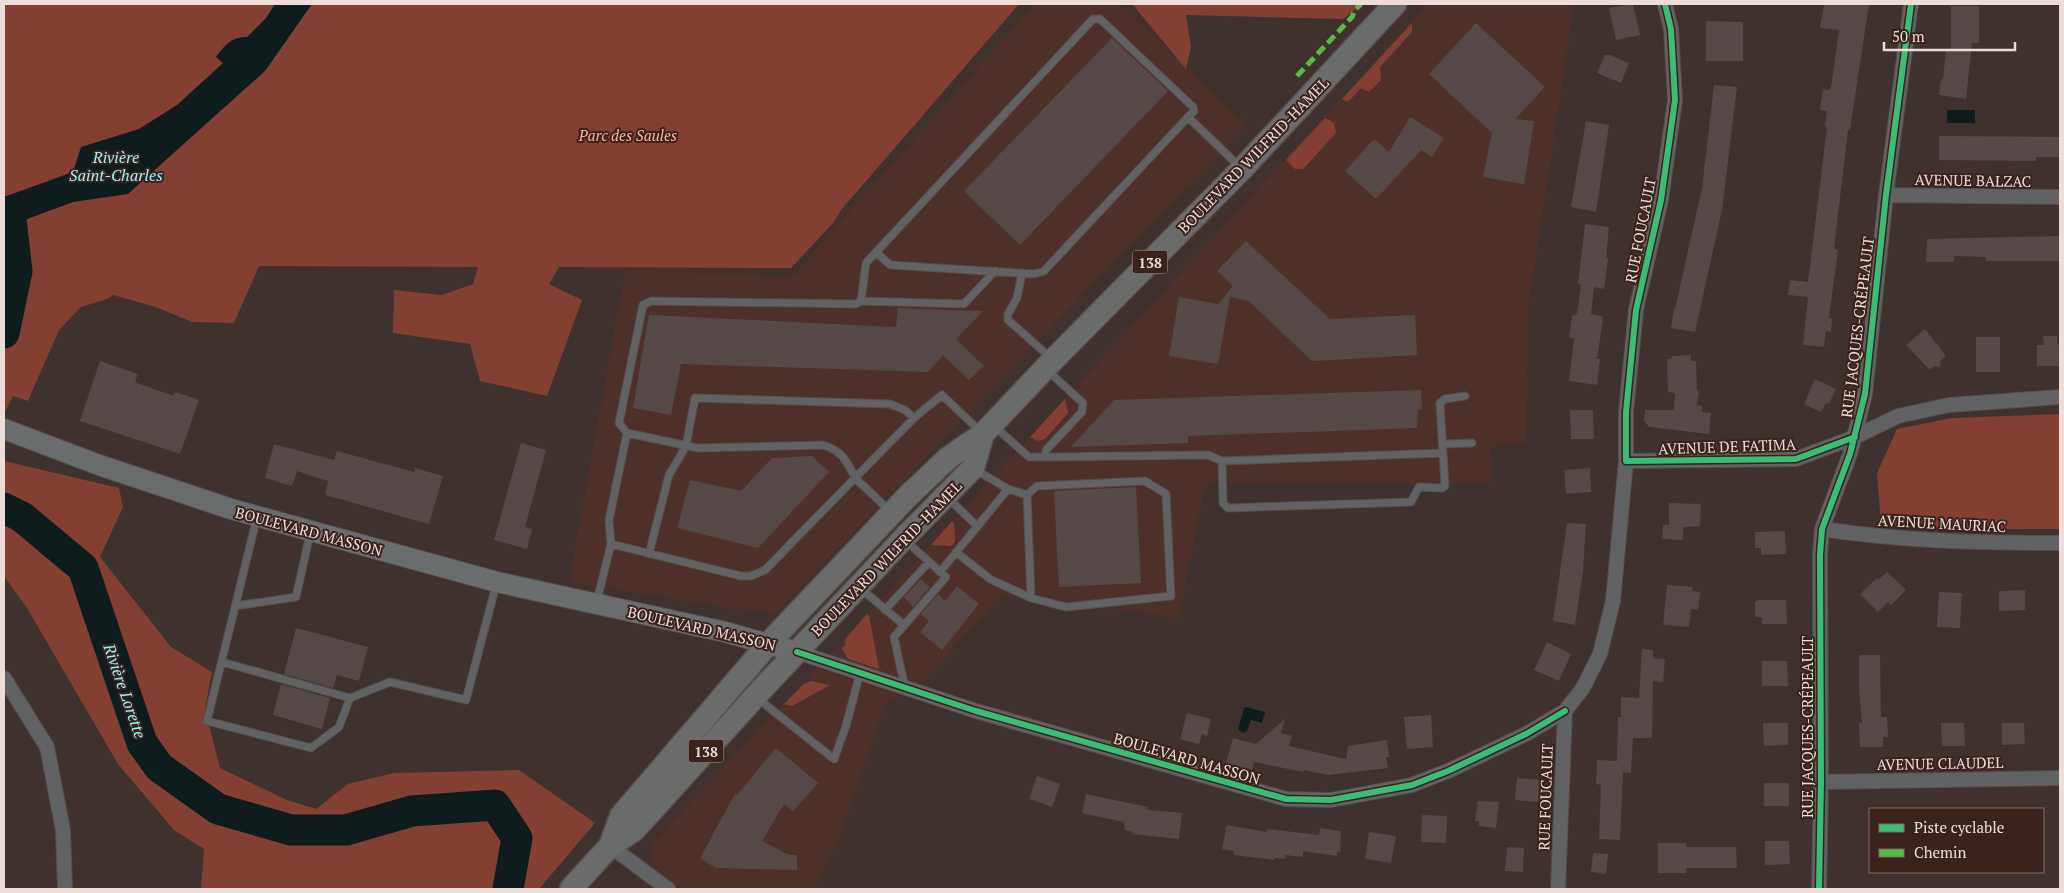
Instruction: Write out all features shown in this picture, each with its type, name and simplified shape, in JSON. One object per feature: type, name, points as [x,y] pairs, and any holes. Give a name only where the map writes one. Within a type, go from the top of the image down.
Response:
[{"type":"main road","name":"BOULEVARD WILFRID-HAMEL","points":[[610,846],[621,816],[769,643],[892,513],[948,458],[988,429],[1049,364],[1242,168],[1395,4]]},
{"type":"main road","name":"BOULEVARD MASSON","points":[[4,429],[99,465],[257,517],[497,582],[769,643],[797,652]]},
{"type":"main road","name":"BOULEVARD WILFRID-HAMEL","points":[[571,889],[610,846],[634,830],[902,538],[972,468],[988,429]]},
{"type":"street","name":"RUE FOUCAULT","points":[[1558,889],[1565,711],[1583,688],[1600,654],[1613,601],[1626,461],[1626,412],[1636,310],[1661,200],[1675,100],[1671,29],[1665,4]]},
{"type":"street","name":"RUE JACQUES-CRÉPEAULT","points":[[1818,889],[1821,782],[1820,555],[1822,528],[1855,437],[1864,394],[1886,195],[1911,4]]},
{"type":"street","name":"AVENUE BALZAC","points":[[1886,195],[2060,197]]},
{"type":"street","name":"AVENUE DE FATIMA","points":[[1626,461],[1796,459],[1855,437],[1898,416],[1949,404],[2060,397]]},
{"type":"street","name":"AVENUE MAURIAC","points":[[1822,528],[1872,537],[1966,543],[2060,543]]},
{"type":"street","name":"BOULEVARD MASSON","points":[[797,652],[976,711],[1286,799],[1331,800],[1412,786],[1448,772],[1526,734],[1565,711]]},
{"type":"street","points":[[4,678],[47,747],[63,830],[65,889]]},
{"type":"street","name":"AVENUE CLAUDEL","points":[[1821,782],[2060,778]]},
{"type":"street","points":[[610,846],[668,889]]},
{"type":"lane","points":[[861,301],[866,263],[876,252],[1093,20],[1100,19],[1194,107],[1194,111],[1044,271],[1034,274],[890,265],[876,252]]},
{"type":"lane","points":[[1188,117],[1242,168]]},
{"type":"lane","points":[[892,513],[855,478],[848,462],[836,450],[824,444],[712,448],[686,446],[627,433],[619,423],[643,305],[651,300],[856,304],[861,301],[964,304],[996,272]]},
{"type":"lane","points":[[1022,273],[1017,298],[1008,314],[1008,320],[1083,403],[1082,412],[1046,450],[1045,457]]},
{"type":"lane","points":[[611,544],[741,576],[758,574],[765,570],[914,418],[942,395],[1029,457],[1208,455],[1222,462],[1443,453]]},
{"type":"lane","points":[[1222,462],[1223,504],[1228,508],[1410,502],[1419,487],[1442,488],[1444,486],[1440,403],[1445,399],[1465,396]]},
{"type":"lane","points":[[649,554],[668,475],[686,446],[695,398],[890,404],[905,410],[914,418]]},
{"type":"lane","points":[[596,604],[611,544],[610,520],[627,433]]},
{"type":"lane","points":[[1442,444],[1472,443]]},
{"type":"lane","points":[[972,468],[1008,489],[1026,495]]},
{"type":"lane","points":[[956,552],[990,579],[1031,598],[1066,607],[1171,596],[1166,494],[1145,481],[1037,486],[1026,495]]},
{"type":"lane","points":[[940,572],[1008,489]]},
{"type":"lane","points":[[1026,495],[1031,598]]},
{"type":"lane","points":[[945,496],[977,526]]},
{"type":"lane","points":[[257,517],[207,721],[311,748],[339,727],[350,698]]},
{"type":"lane","points":[[235,606],[296,597],[311,531]]},
{"type":"lane","points":[[902,538],[946,577],[894,638],[905,688]]},
{"type":"lane","points":[[885,610],[929,562]]},
{"type":"lane","points":[[222,662],[350,698],[390,682],[466,700],[497,582]]},
{"type":"lane","points":[[858,586],[904,626]]},
{"type":"lane","points":[[755,697],[834,759],[846,726],[860,673]]},
{"type":"shaded area","points":[[1035,4],[1121,4],[1247,125],[774,615],[569,582],[625,272],[795,275]]},
{"type":"shaded area","points":[[1427,4],[1572,4],[1571,25],[1528,309],[1526,443],[1491,446],[1492,484],[1205,484],[1179,618],[1002,594],[929,676],[885,705],[839,838],[813,888],[675,887],[650,875],[651,844],[848,635]]},
{"type":"green space","name":"Parc des Saules","points":[[4,4],[1019,4],[841,210],[834,222],[791,268],[559,267],[549,284],[582,300],[547,396],[480,381],[470,344],[393,333],[394,290],[442,295],[473,284],[478,267],[259,266],[234,323],[192,322],[156,307],[113,295],[107,299],[81,307],[59,330],[28,401],[13,396],[5,412]]},
{"type":"green space","points":[[1132,4],[1363,4],[1343,19],[1186,15],[1191,46],[1186,69]]},
{"type":"green space","points":[[1412,23],[1412,32],[1380,67],[1381,80],[1369,92],[1361,88],[1348,102],[1342,99]]},
{"type":"green space","points":[[1325,118],[1334,123],[1336,133],[1303,169],[1295,169],[1286,160]]},
{"type":"green space","points":[[1065,399],[1068,413],[1045,439],[1037,441],[1030,437]]},
{"type":"green space","points":[[2060,414],[2060,529],[1958,529],[1881,525],[1877,473],[1897,429],[1952,418]]},
{"type":"green space","points":[[4,461],[119,488],[123,507],[100,557],[171,647],[212,672],[205,709],[220,768],[287,800],[316,809],[348,784],[394,773],[519,770],[595,823],[539,889],[201,889],[204,849],[174,830],[118,764],[27,608],[4,576]]},
{"type":"green space","points":[[952,521],[954,523],[955,542],[951,546],[931,545]]},
{"type":"green space","points":[[867,614],[869,615],[879,669],[848,659],[842,648],[845,646],[846,638]]},
{"type":"green space","points":[[810,681],[830,685],[792,706],[784,704],[803,685]]},
{"type":"water","name":"Rivière Saint-Charles","points":[[275,4],[312,4],[265,71],[128,194],[73,202],[11,225],[4,225],[4,197],[73,172],[81,147],[139,129],[177,105],[223,63],[216,57],[225,46],[237,38],[247,37],[266,18]]},
{"type":"water","points":[[1947,110],[1975,110],[1975,123],[1947,123]]},
{"type":"water","points":[[1244,708],[1265,712],[1262,723],[1251,720],[1247,731],[1243,733],[1238,729]]},
{"type":"building","points":[[1633,4],[1640,35],[1616,40],[1609,8]]},
{"type":"building","points":[[1824,4],[1869,4],[1850,130],[1848,130],[1834,249],[1838,250],[1829,318],[1832,318],[1831,332],[1826,331],[1824,347],[1803,345],[1808,297],[1788,295],[1790,280],[1808,282],[1827,127],[1825,127],[1827,111],[1820,110],[1823,89],[1830,90],[1839,30],[1820,28]]},
{"type":"building","points":[[1951,6],[1979,6],[1979,43],[1972,43],[1966,99],[1939,95],[1946,51],[1951,51]]},
{"type":"building","points":[[1706,21],[1743,22],[1743,61],[1706,61]]},
{"type":"building","points":[[1476,23],[1545,87],[1515,119],[1534,121],[1524,184],[1483,177],[1492,133],[1429,74]]},
{"type":"building","points":[[1112,38],[1168,91],[1020,245],[964,191]]},
{"type":"building","points":[[1605,55],[1610,55],[1629,63],[1621,83],[1597,73]]},
{"type":"building","points":[[1714,85],[1737,87],[1722,210],[1695,332],[1671,328],[1702,188]]},
{"type":"building","points":[[1410,117],[1444,138],[1432,157],[1421,150],[1376,199],[1345,171],[1374,139],[1389,152]]},
{"type":"building","points":[[1586,121],[1609,125],[1596,212],[1571,207]]},
{"type":"building","points":[[1939,136],[2060,137],[2060,157],[2036,157],[2036,161],[1939,160]]},
{"type":"building","points":[[1585,224],[1609,227],[1604,289],[1594,287],[1591,314],[1602,316],[1603,319],[1597,359],[1600,359],[1597,385],[1569,381],[1574,338],[1569,338],[1572,316],[1577,314],[1581,285],[1578,284]]},
{"type":"building","points":[[2060,236],[2060,261],[1986,261],[1986,257],[1954,256],[1954,262],[1926,262],[1927,239]]},
{"type":"building","points":[[1246,241],[1330,319],[1415,315],[1417,355],[1312,361],[1249,301],[1230,297],[1218,364],[1169,356],[1179,297],[1218,304],[1233,286],[1217,271]]},
{"type":"building","points":[[898,308],[983,311],[956,339],[984,366],[969,380],[943,355],[928,372],[681,364],[671,415],[633,408],[649,315],[896,327]]},
{"type":"building","points":[[1925,329],[1946,356],[1941,360],[1940,367],[1934,366],[1930,370],[1906,345]]},
{"type":"building","points":[[2043,336],[2057,336],[2057,344],[2060,345],[2060,366],[2037,366],[2037,345],[2044,345]]},
{"type":"building","points":[[1976,337],[2000,337],[2000,372],[1976,372]]},
{"type":"building","points":[[1691,355],[1691,361],[1696,361],[1697,390],[1699,391],[1697,405],[1702,406],[1702,412],[1711,413],[1709,434],[1649,427],[1644,421],[1645,410],[1674,410],[1675,393],[1668,392],[1667,359],[1671,359],[1672,356]]},
{"type":"building","points":[[100,361],[138,374],[135,382],[173,396],[175,392],[199,400],[180,454],[80,421]]},
{"type":"building","points":[[1815,379],[1836,389],[1829,404],[1826,403],[1821,412],[1804,404]]},
{"type":"building","points":[[1421,390],[1422,409],[1418,410],[1417,428],[1188,436],[1188,443],[1071,447],[1114,400]]},
{"type":"building","points":[[1570,410],[1593,410],[1594,439],[1571,439]]},
{"type":"building","points":[[521,443],[546,450],[525,527],[532,529],[527,549],[494,540]]},
{"type":"building","points":[[274,444],[334,460],[337,451],[414,472],[415,468],[443,476],[429,524],[325,495],[328,481],[297,471],[292,486],[265,478]]},
{"type":"building","points":[[812,456],[829,472],[758,548],[677,528],[690,480],[741,491],[772,458]]},
{"type":"building","points":[[1590,468],[1591,492],[1566,494],[1564,470]]},
{"type":"building","points":[[1136,487],[1141,583],[1059,587],[1054,491]]},
{"type":"building","points":[[1669,503],[1701,504],[1700,526],[1683,527],[1683,540],[1662,539],[1663,525],[1669,525]]},
{"type":"building","points":[[1567,523],[1586,524],[1583,571],[1575,625],[1553,621]]},
{"type":"building","points":[[1785,531],[1786,554],[1761,555],[1761,548],[1755,548],[1755,532]]},
{"type":"building","points":[[1887,572],[1906,590],[1891,605],[1888,602],[1878,612],[1860,594],[1877,578],[1878,580]]},
{"type":"building","points":[[921,579],[930,587],[913,607],[904,597]]},
{"type":"building","points":[[1667,585],[1693,587],[1692,591],[1700,592],[1698,610],[1691,609],[1689,627],[1663,625]]},
{"type":"building","points":[[957,586],[979,604],[942,650],[920,632],[929,621],[921,614],[938,594],[945,601]]},
{"type":"building","points":[[2025,590],[2025,610],[1999,611],[1999,591]]},
{"type":"building","points":[[1939,592],[1962,593],[1960,628],[1937,627]]},
{"type":"building","points":[[1786,600],[1787,624],[1762,624],[1762,617],[1755,617],[1755,601]]},
{"type":"building","points":[[296,628],[368,647],[359,681],[337,675],[333,688],[284,674]]},
{"type":"building","points":[[1547,642],[1571,654],[1559,681],[1534,670]]},
{"type":"building","points":[[1642,649],[1653,650],[1653,658],[1665,659],[1663,682],[1653,681],[1652,738],[1633,738],[1631,773],[1623,772],[1620,840],[1599,839],[1601,785],[1596,784],[1597,760],[1617,761],[1618,717],[1621,717],[1621,697],[1639,698]]},
{"type":"building","points":[[1859,655],[1880,655],[1881,717],[1887,717],[1888,737],[1883,737],[1883,747],[1860,747],[1859,723],[1862,723]]},
{"type":"building","points":[[1762,661],[1787,661],[1788,686],[1762,686]]},
{"type":"building","points":[[281,684],[330,698],[322,729],[273,715]]},
{"type":"building","points":[[1187,713],[1211,719],[1207,736],[1202,734],[1199,744],[1180,739]]},
{"type":"building","points":[[1431,715],[1433,747],[1407,749],[1404,717]]},
{"type":"building","points":[[1285,719],[1281,733],[1292,736],[1289,746],[1346,759],[1348,746],[1387,740],[1389,757],[1386,757],[1388,768],[1328,775],[1254,762],[1252,770],[1226,763],[1233,738],[1256,744]]},
{"type":"building","points":[[1763,723],[1788,723],[1788,745],[1764,746]]},
{"type":"building","points":[[1941,723],[1964,723],[1965,746],[1942,746]]},
{"type":"building","points":[[2002,723],[2024,723],[2025,744],[2002,745]]},
{"type":"building","points":[[776,748],[818,783],[793,811],[784,804],[762,841],[789,855],[797,855],[797,870],[716,868],[700,858],[735,794],[737,795]]},
{"type":"building","points":[[1037,776],[1060,784],[1052,807],[1029,799]]},
{"type":"building","points":[[1517,778],[1540,780],[1538,802],[1515,800]]},
{"type":"building","points":[[1764,783],[1789,783],[1789,806],[1764,806]]},
{"type":"building","points":[[1086,794],[1148,807],[1147,810],[1182,813],[1179,839],[1132,834],[1133,832],[1125,830],[1124,822],[1082,813]]},
{"type":"building","points":[[1478,801],[1499,802],[1496,828],[1479,826],[1479,821],[1475,821]]},
{"type":"building","points":[[1422,815],[1447,816],[1446,843],[1421,842]]},
{"type":"building","points":[[1227,825],[1266,832],[1267,829],[1319,835],[1320,828],[1341,831],[1340,853],[1337,852],[1337,856],[1303,851],[1303,857],[1285,855],[1285,859],[1274,858],[1274,860],[1234,855],[1234,851],[1222,849]]},
{"type":"building","points":[[1369,832],[1396,836],[1391,863],[1365,859]]},
{"type":"building","points":[[1765,841],[1789,841],[1790,864],[1765,865]]},
{"type":"building","points":[[1658,843],[1686,843],[1686,847],[1736,847],[1737,868],[1686,868],[1686,873],[1658,873]]},
{"type":"building","points":[[1507,847],[1524,848],[1523,872],[1505,871]]},
{"type":"building","points":[[1593,853],[1608,854],[1606,874],[1591,872]]},
{"type":"waterway","name":"Rivière Lorette","points":[[4,333],[17,271],[10,211]]},
{"type":"waterway","name":"Rivière Lorette","points":[[4,508],[22,517],[83,568],[142,743],[159,767],[218,809],[291,830],[346,830],[412,811],[495,805],[517,838],[508,889]]},
{"type":"marked path","points":[[1297,76],[1352,17],[1355,10],[1361,4]]},
{"type":"cycle path","points":[[1665,4],[1671,29],[1675,100],[1661,200],[1636,310],[1626,412],[1626,461],[1796,459],[1855,437]]},
{"type":"cycle path","points":[[1819,889],[1821,782],[1820,555],[1822,529],[1850,454],[1865,394],[1886,195],[1911,4]]},
{"type":"cycle path","points":[[797,652],[976,711],[1286,799],[1331,800],[1412,785],[1448,771],[1526,734],[1565,711]]}]
